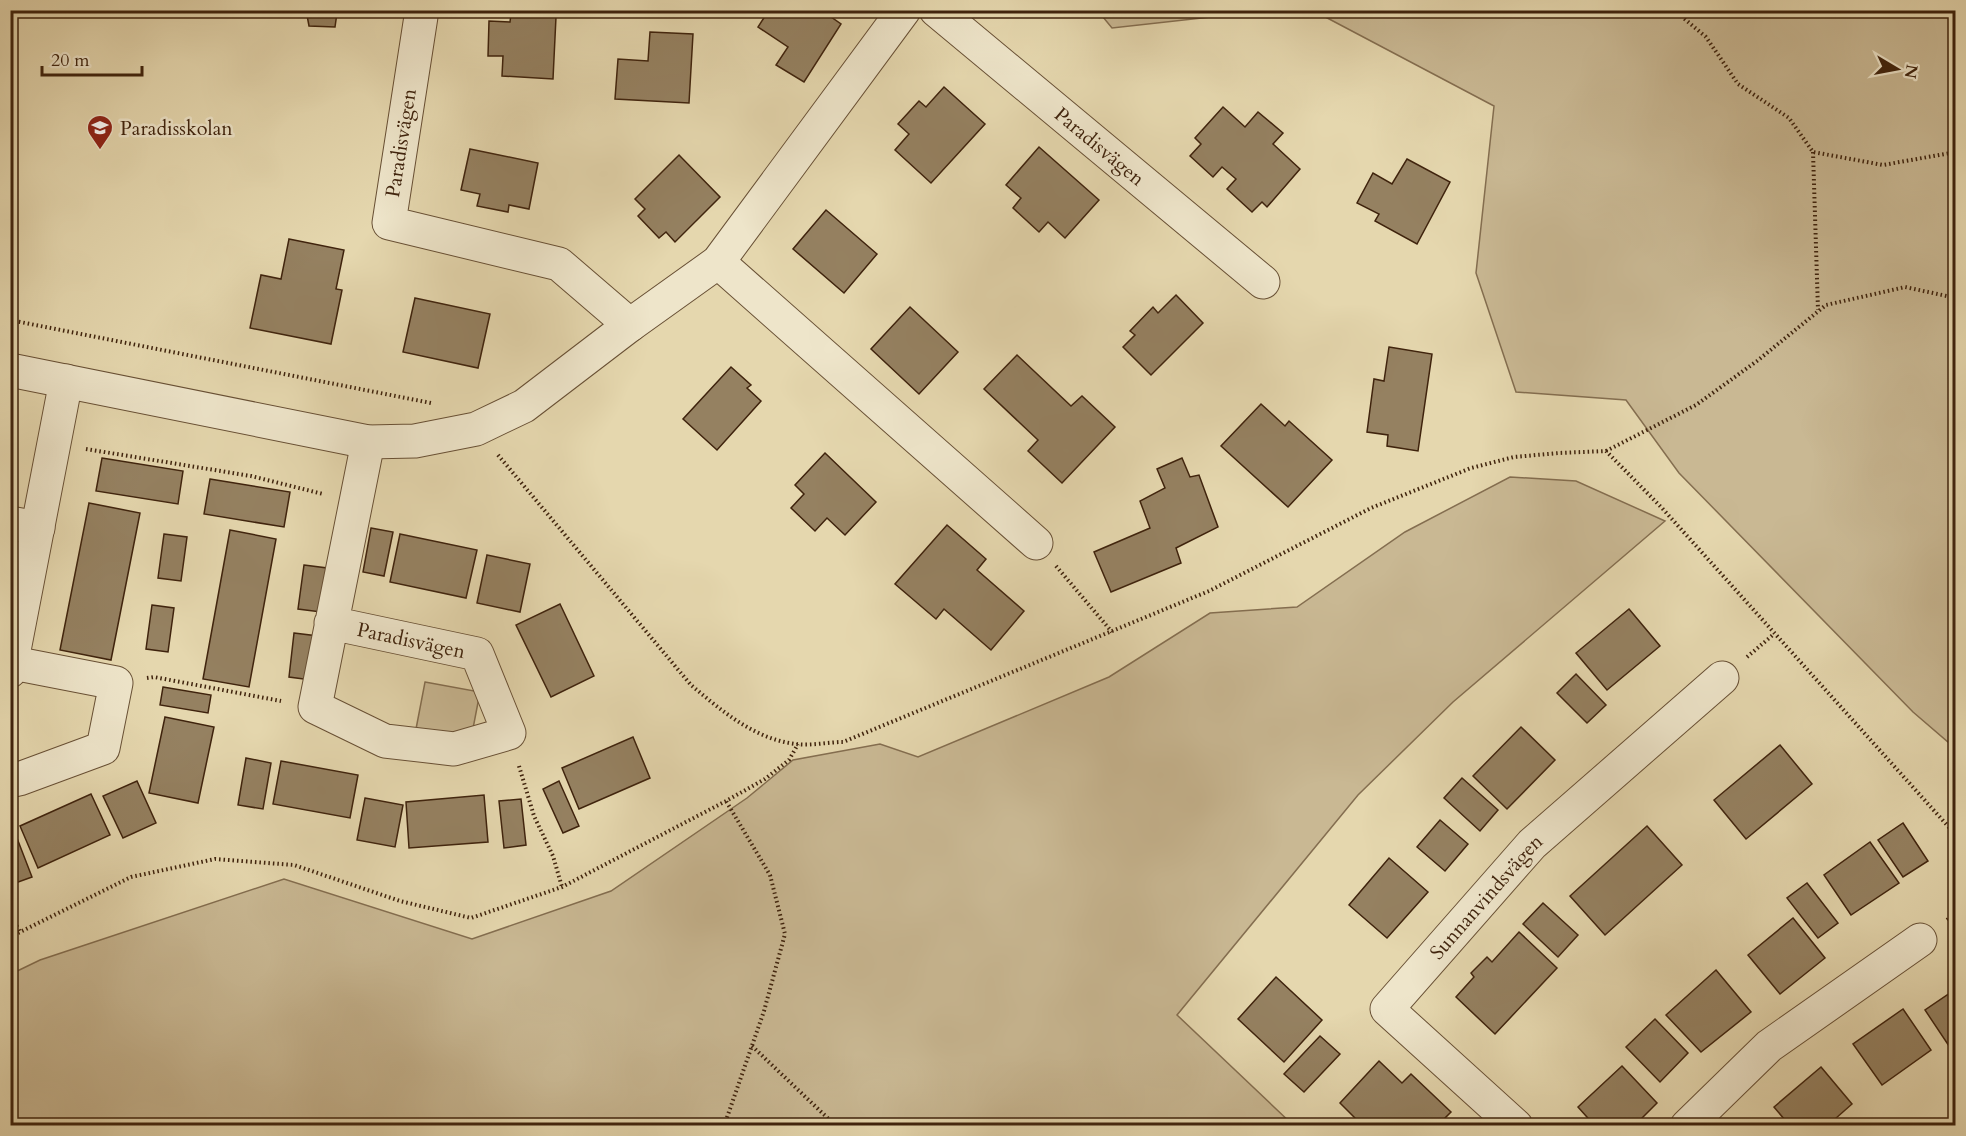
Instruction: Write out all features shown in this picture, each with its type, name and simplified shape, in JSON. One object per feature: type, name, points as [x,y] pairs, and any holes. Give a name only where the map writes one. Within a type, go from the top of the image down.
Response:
[{"type":"street","name":"Paradisvägen","points":[[422,10],[389,223],[559,264],[630,325]]},
{"type":"street","points":[[10,370],[368,442],[415,441],[476,429],[524,406],[630,325],[718,262],[904,10]]},
{"type":"street","name":"Paradisvägen","points":[[936,10],[1263,282]]},
{"type":"street","points":[[718,262],[1036,543]]},
{"type":"street","points":[[10,781],[103,748],[116,683],[13,652],[24,526],[54,443],[66,381]]},
{"type":"street","name":"Paradisvägen","points":[[315,707],[368,442]]},
{"type":"street","name":"Paradisvägen","points":[[331,623],[477,654],[509,734]]},
{"type":"street","name":"Sunnanvindsvägen","points":[[1516,1125],[1387,1009],[1532,844],[1722,678]]},
{"type":"street","points":[[315,707],[385,741],[454,749],[509,734]]},
{"type":"street","points":[[1687,1125],[1769,1046],[1920,940]]},
{"type":"path","points":[[1674,10],[1706,37],[1738,84],[1789,118],[1813,152],[1818,310]]},
{"type":"path","points":[[1813,152],[1883,165],[1956,152]]},
{"type":"path","points":[[10,320],[453,407],[476,429],[691,685],[728,716],[751,729],[777,740],[798,744],[843,742],[1112,632],[1209,591],[1371,507],[1471,468],[1514,458],[1606,451],[1696,405],[1757,361],[1826,304],[1905,287],[1956,298]]},
{"type":"path","points":[[54,443],[251,476],[356,502]]},
{"type":"path","points":[[1606,451],[1662,508],[1956,835]]},
{"type":"path","points":[[1036,543],[1112,632]]},
{"type":"path","points":[[116,683],[154,677],[315,707]]},
{"type":"path","points":[[509,734],[534,816],[553,856],[562,887]]},
{"type":"path","points":[[10,937],[131,878],[215,859],[294,865],[400,901],[471,918],[562,887],[726,801],[765,779],[789,760],[798,744]]},
{"type":"path","points":[[724,1125],[764,1011],[785,934],[770,875],[726,801]]},
{"type":"path","points":[[10,914],[20,932]]},
{"type":"path","points":[[752,1046],[836,1125]]},
{"type":"shaded area","points":[[1098,11],[1265,11],[1112,28]]},
{"type":"shaded area","points":[[1314,11],[1955,11],[1955,748],[1913,712],[1679,473],[1626,400],[1516,392],[1476,273],[1494,106]]},
{"type":"shaded area","points":[[1510,477],[1576,481],[1665,521],[1453,702],[1358,795],[1177,1015],[1293,1125],[11,1125],[11,974],[40,960],[284,879],[472,939],[611,891],[747,798],[793,760],[880,744],[918,757],[1109,677],[1210,613],[1297,607],[1405,532]]},
{"type":"shaded area","points":[[425,682],[480,692],[471,739],[416,729]]},
{"type":"building","points":[[306,10],[369,10],[369,14],[337,13],[335,27],[309,26]]},
{"type":"building","points":[[769,10],[821,10],[841,24],[804,82],[776,65],[788,47],[758,27]]},
{"type":"building","points":[[511,14],[556,17],[553,79],[502,76],[503,56],[488,56],[489,21],[510,22]]},
{"type":"building","points":[[650,32],[693,34],[689,103],[615,99],[618,59],[648,61]]},
{"type":"building","points":[[944,87],[985,124],[931,183],[895,150],[909,134],[898,124],[919,101],[926,107]]},
{"type":"building","points":[[1223,107],[1245,127],[1258,112],[1283,133],[1273,144],[1300,169],[1267,207],[1262,202],[1252,212],[1227,189],[1236,179],[1222,167],[1213,177],[1190,156],[1201,144],[1195,138]]},
{"type":"building","points":[[1039,147],[1099,200],[1065,238],[1048,222],[1039,232],[1013,208],[1021,198],[1006,185]]},
{"type":"building","points":[[470,149],[538,163],[529,209],[509,205],[508,212],[477,206],[480,194],[461,190]]},
{"type":"building","points":[[679,155],[720,197],[675,242],[666,232],[659,238],[638,216],[645,209],[635,199]]},
{"type":"building","points":[[1407,159],[1450,182],[1417,244],[1375,221],[1379,214],[1357,203],[1373,173],[1392,184]]},
{"type":"building","points":[[826,210],[877,254],[844,293],[793,249]]},
{"type":"building","points":[[289,239],[344,250],[336,289],[342,290],[331,344],[250,328],[261,275],[281,279]]},
{"type":"building","points":[[1176,295],[1203,323],[1151,375],[1123,347],[1135,335],[1130,331],[1153,307],[1158,313]]},
{"type":"building","points":[[415,298],[490,314],[478,368],[403,352]]},
{"type":"building","points":[[910,307],[958,352],[919,394],[871,349]]},
{"type":"building","points":[[1389,347],[1432,354],[1418,451],[1387,446],[1388,435],[1367,432],[1374,379],[1384,381]]},
{"type":"building","points":[[1017,355],[1071,406],[1082,396],[1115,427],[1062,483],[1028,451],[1038,440],[984,389]]},
{"type":"building","points":[[731,367],[751,385],[747,388],[761,401],[717,450],[683,419]]},
{"type":"building","points":[[1261,404],[1285,426],[1289,421],[1332,460],[1288,507],[1221,446]]},
{"type":"building","points":[[825,453],[876,502],[845,535],[827,518],[815,531],[791,508],[804,494],[795,485]]},
{"type":"building","points":[[102,458],[183,471],[178,504],[96,491]]},
{"type":"building","points":[[1182,458],[1190,477],[1199,475],[1218,527],[1176,548],[1181,563],[1111,592],[1094,552],[1150,528],[1140,501],[1165,488],[1157,469]]},
{"type":"building","points":[[210,479],[290,492],[284,527],[204,514]]},
{"type":"building","points":[[89,503],[140,513],[111,660],[60,650]]},
{"type":"building","points":[[947,525],[986,559],[977,570],[1024,611],[991,650],[944,609],[936,619],[895,584]]},
{"type":"building","points":[[371,528],[393,532],[384,576],[363,572]]},
{"type":"building","points":[[230,530],[276,539],[249,687],[203,679]]},
{"type":"building","points":[[164,534],[187,537],[181,581],[158,578]]},
{"type":"building","points":[[400,534],[477,550],[466,598],[390,582]]},
{"type":"building","points":[[487,555],[530,564],[520,612],[477,603]]},
{"type":"building","points":[[304,565],[327,568],[321,612],[298,609]]},
{"type":"building","points":[[560,604],[594,676],[551,697],[516,625]]},
{"type":"building","points":[[152,605],[174,608],[168,652],[146,649]]},
{"type":"building","points":[[1629,609],[1660,646],[1607,690],[1576,653]]},
{"type":"building","points":[[294,633],[318,636],[311,680],[289,677]]},
{"type":"building","points":[[1576,674],[1606,705],[1587,723],[1557,693]]},
{"type":"building","points":[[163,687],[211,695],[208,713],[160,705]]},
{"type":"building","points":[[165,717],[214,727],[198,803],[149,793]]},
{"type":"building","points":[[1521,727],[1555,760],[1507,809],[1473,776]]},
{"type":"building","points":[[633,737],[650,778],[579,809],[562,768]]},
{"type":"building","points":[[1780,745],[1812,784],[1746,839],[1714,800]]},
{"type":"building","points":[[246,758],[271,763],[263,809],[238,805]]},
{"type":"building","points":[[281,761],[358,775],[350,818],[273,804]]},
{"type":"building","points":[[1462,778],[1498,810],[1480,831],[1444,798]]},
{"type":"building","points":[[137,781],[156,823],[123,838],[103,796]]},
{"type":"building","points":[[559,781],[579,826],[563,833],[543,789]]},
{"type":"building","points":[[91,794],[110,835],[38,868],[20,826]]},
{"type":"building","points":[[484,795],[488,842],[409,848],[406,802]]},
{"type":"building","points":[[365,798],[403,805],[395,847],[357,840]]},
{"type":"building","points":[[521,799],[526,845],[504,848],[499,801]]},
{"type":"building","points":[[1440,820],[1468,844],[1445,871],[1417,847]]},
{"type":"building","points":[[1903,823],[1928,861],[1903,877],[1878,840]]},
{"type":"building","points":[[1647,826],[1682,865],[1605,935],[1570,896]]},
{"type":"building","points":[[15,833],[32,877],[10,885],[10,835]]},
{"type":"building","points":[[1870,842],[1899,883],[1851,915],[1824,875]]},
{"type":"building","points":[[1389,858],[1428,892],[1387,938],[1349,905]]},
{"type":"building","points":[[1807,883],[1838,923],[1818,938],[1787,898]]},
{"type":"building","points":[[1543,903],[1578,935],[1558,957],[1523,924]]},
{"type":"building","points":[[1793,918],[1825,958],[1780,994],[1748,955]]},
{"type":"building","points":[[1519,932],[1557,968],[1495,1034],[1456,997],[1474,977],[1471,973],[1487,957],[1492,962]]},
{"type":"building","points":[[1716,970],[1751,1012],[1701,1052],[1666,1015]]},
{"type":"building","points":[[1276,977],[1322,1020],[1284,1062],[1238,1019]]},
{"type":"building","points":[[1956,989],[1956,1046],[1951,1049],[1925,1010]]},
{"type":"building","points":[[1903,1009],[1931,1050],[1882,1085],[1853,1044]]},
{"type":"building","points":[[1655,1019],[1688,1053],[1660,1082],[1626,1047]]},
{"type":"building","points":[[1320,1036],[1340,1054],[1304,1092],[1284,1074]]},
{"type":"building","points":[[1379,1061],[1402,1083],[1411,1074],[1451,1112],[1444,1119],[1452,1126],[1363,1126],[1340,1103]]},
{"type":"building","points":[[1622,1066],[1657,1103],[1634,1126],[1595,1126],[1578,1107]]},
{"type":"building","points":[[1821,1067],[1852,1104],[1827,1126],[1790,1126],[1774,1107]]},
{"type":"place","name":"Paradisskolan","points":[[100,151]]}]
